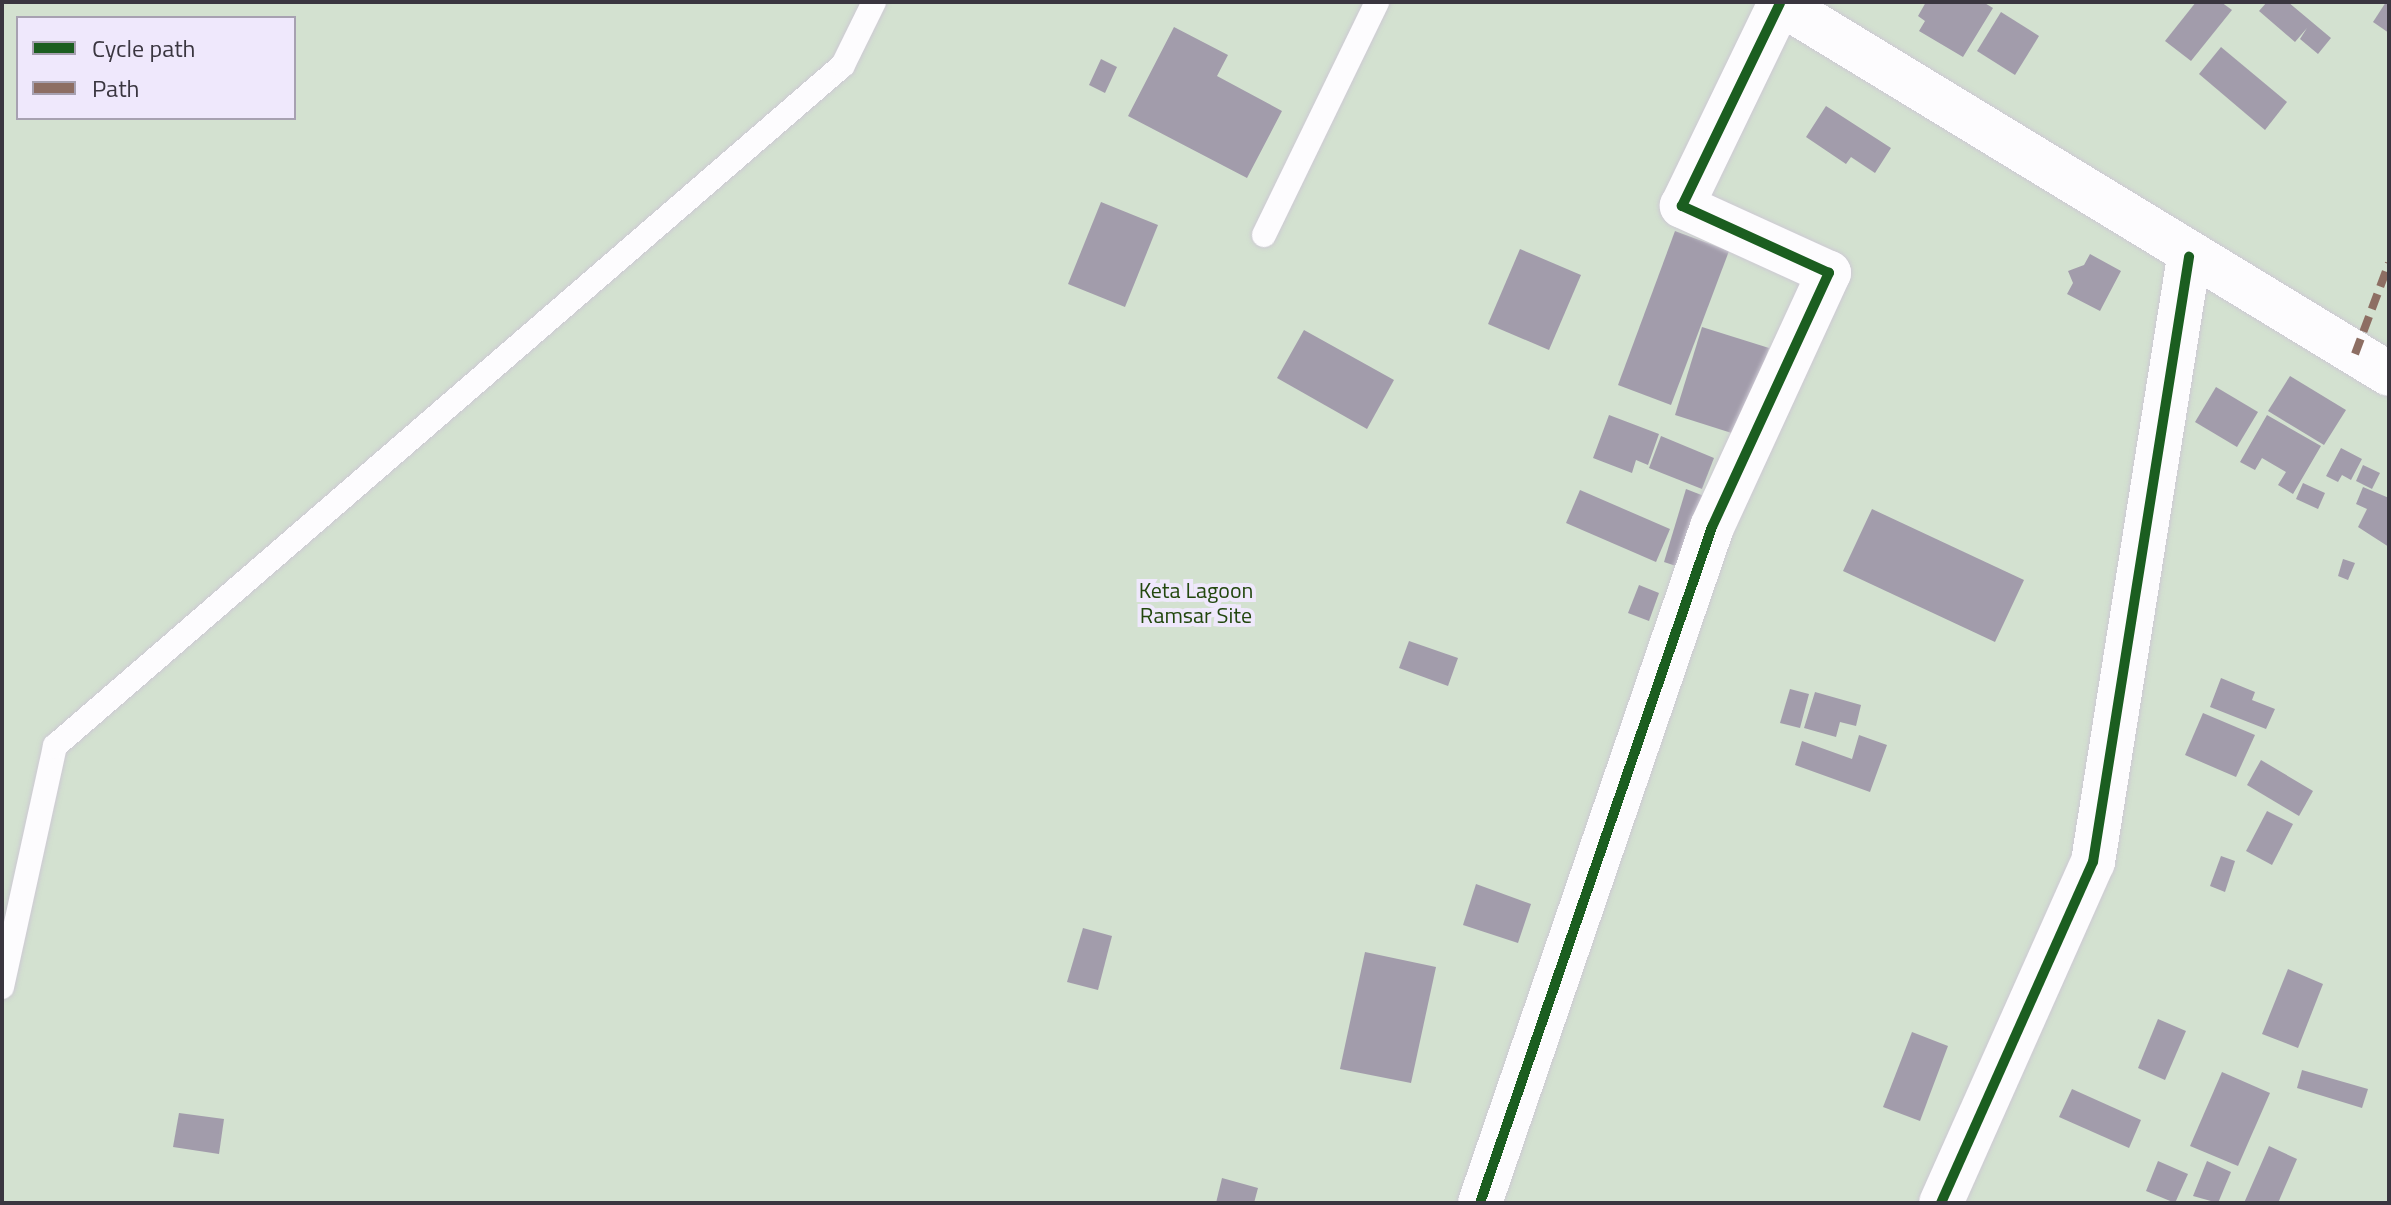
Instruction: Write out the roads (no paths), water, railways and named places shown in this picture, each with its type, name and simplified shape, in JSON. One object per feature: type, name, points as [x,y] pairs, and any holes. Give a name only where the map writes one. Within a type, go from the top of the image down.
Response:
[{"type":"street","points":[[1480,1203],[1712,527],[1829,273],[1682,206],[1779,3],[2189,257],[2389,374]]},
{"type":"street","points":[[1941,1203],[2093,862],[2189,257]]},
{"type":"lane","points":[[2,987],[55,746],[843,65],[874,2]]},
{"type":"lane","points":[[1264,235],[1377,2]]},
{"type":"park label","name":"Keta Lagoon Ramsar Site","points":[[1196,602]]}]
